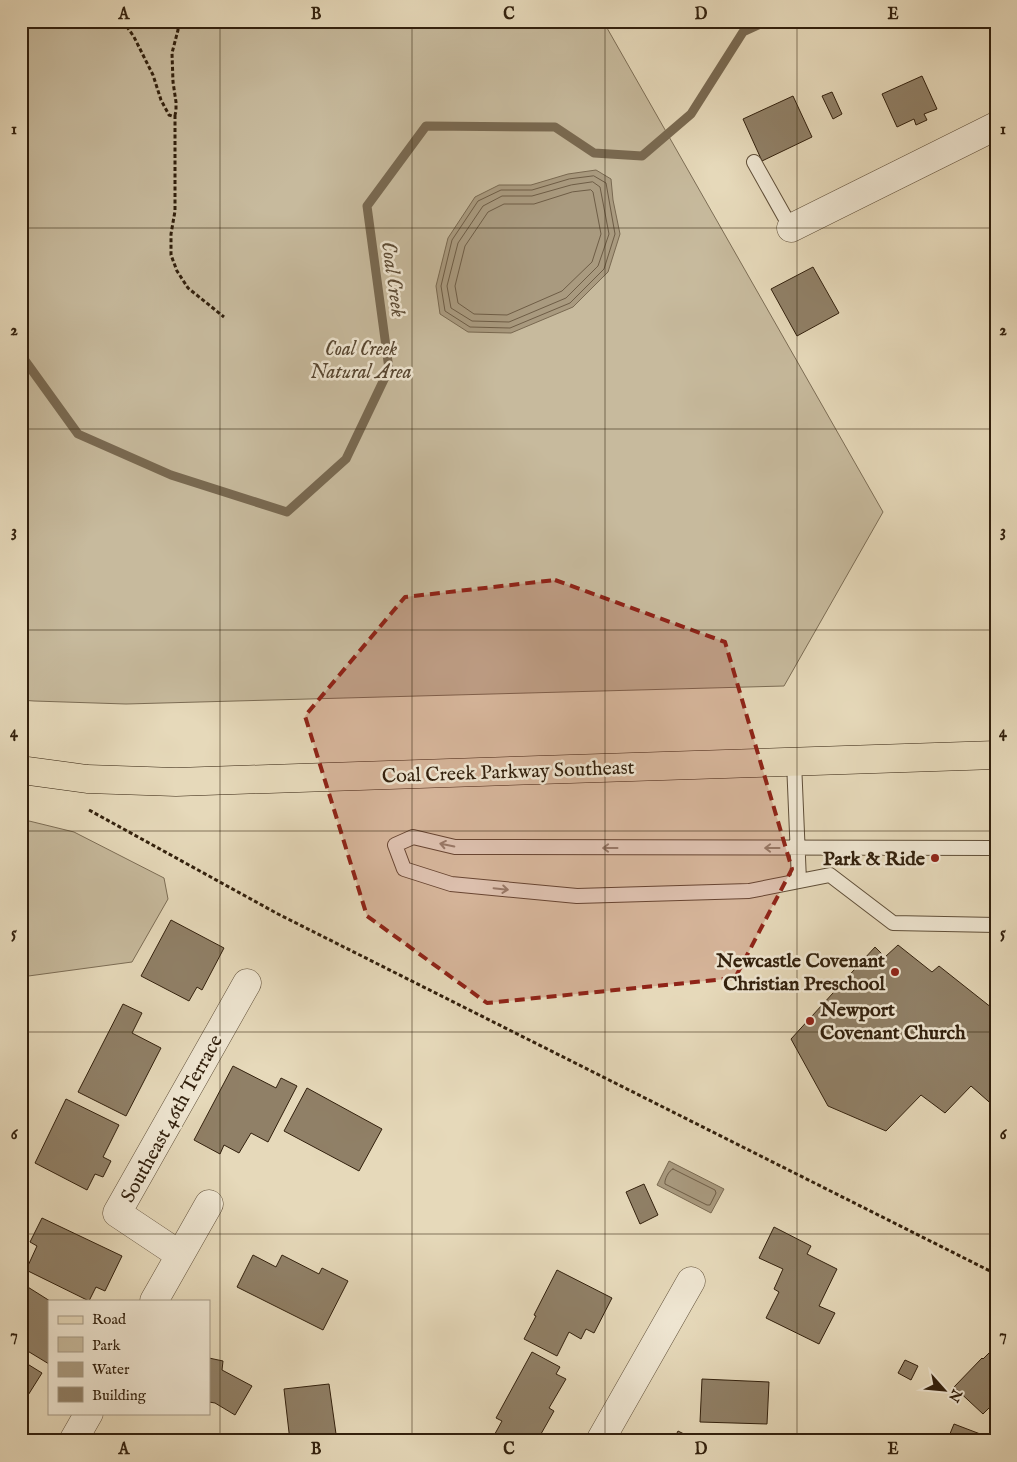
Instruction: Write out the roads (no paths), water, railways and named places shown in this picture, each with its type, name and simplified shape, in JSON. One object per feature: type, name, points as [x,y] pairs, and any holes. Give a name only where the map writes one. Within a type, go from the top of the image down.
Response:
[{"type":"main road","name":"Coal Creek Parkway Southeast","points":[[21,770],[87,779],[176,782],[996,755]]},
{"type":"street","points":[[791,228],[996,126]]},
{"type":"street","name":"Southeast 46th Terrace","points":[[180,1255],[117,1213],[247,983]]},
{"type":"street","points":[[155,1300],[210,1204]]},
{"type":"street","points":[[600,1441],[691,1281]]},
{"type":"street","points":[[73,1441],[88,1414]]},
{"type":"lane","points":[[754,162],[791,228]]},
{"type":"lane","points":[[794,762],[799,881]]},
{"type":"lane","points":[[996,848],[455,847],[413,838],[394,845],[404,869],[451,884],[577,896],[749,891],[830,875],[893,923],[996,925]]},
{"type":"water","points":[[596,170],[611,179],[620,234],[608,272],[573,307],[511,333],[468,332],[440,314],[436,286],[448,238],[475,197],[499,185],[531,185],[568,174]]},
{"type":"water","points":[[669,1161],[724,1189],[711,1213],[657,1185]]},
{"type":"waterway","name":"Coal Creek","points":[[21,355],[78,434],[171,475],[287,512],[346,459],[389,369],[367,206],[426,126],[555,127],[594,153],[642,156],[691,114],[743,32],[767,21]]},
{"type":"place","name":"Park & Ride","points":[[935,858]]},
{"type":"place","name":"Newcastle Covenant Christian Preschool","points":[[895,972]]},
{"type":"place","name":"Newport Covenant Church","points":[[810,1021]]},
{"type":"park label","name":"Coal Creek Natural Area","points":[[361,360]]}]
